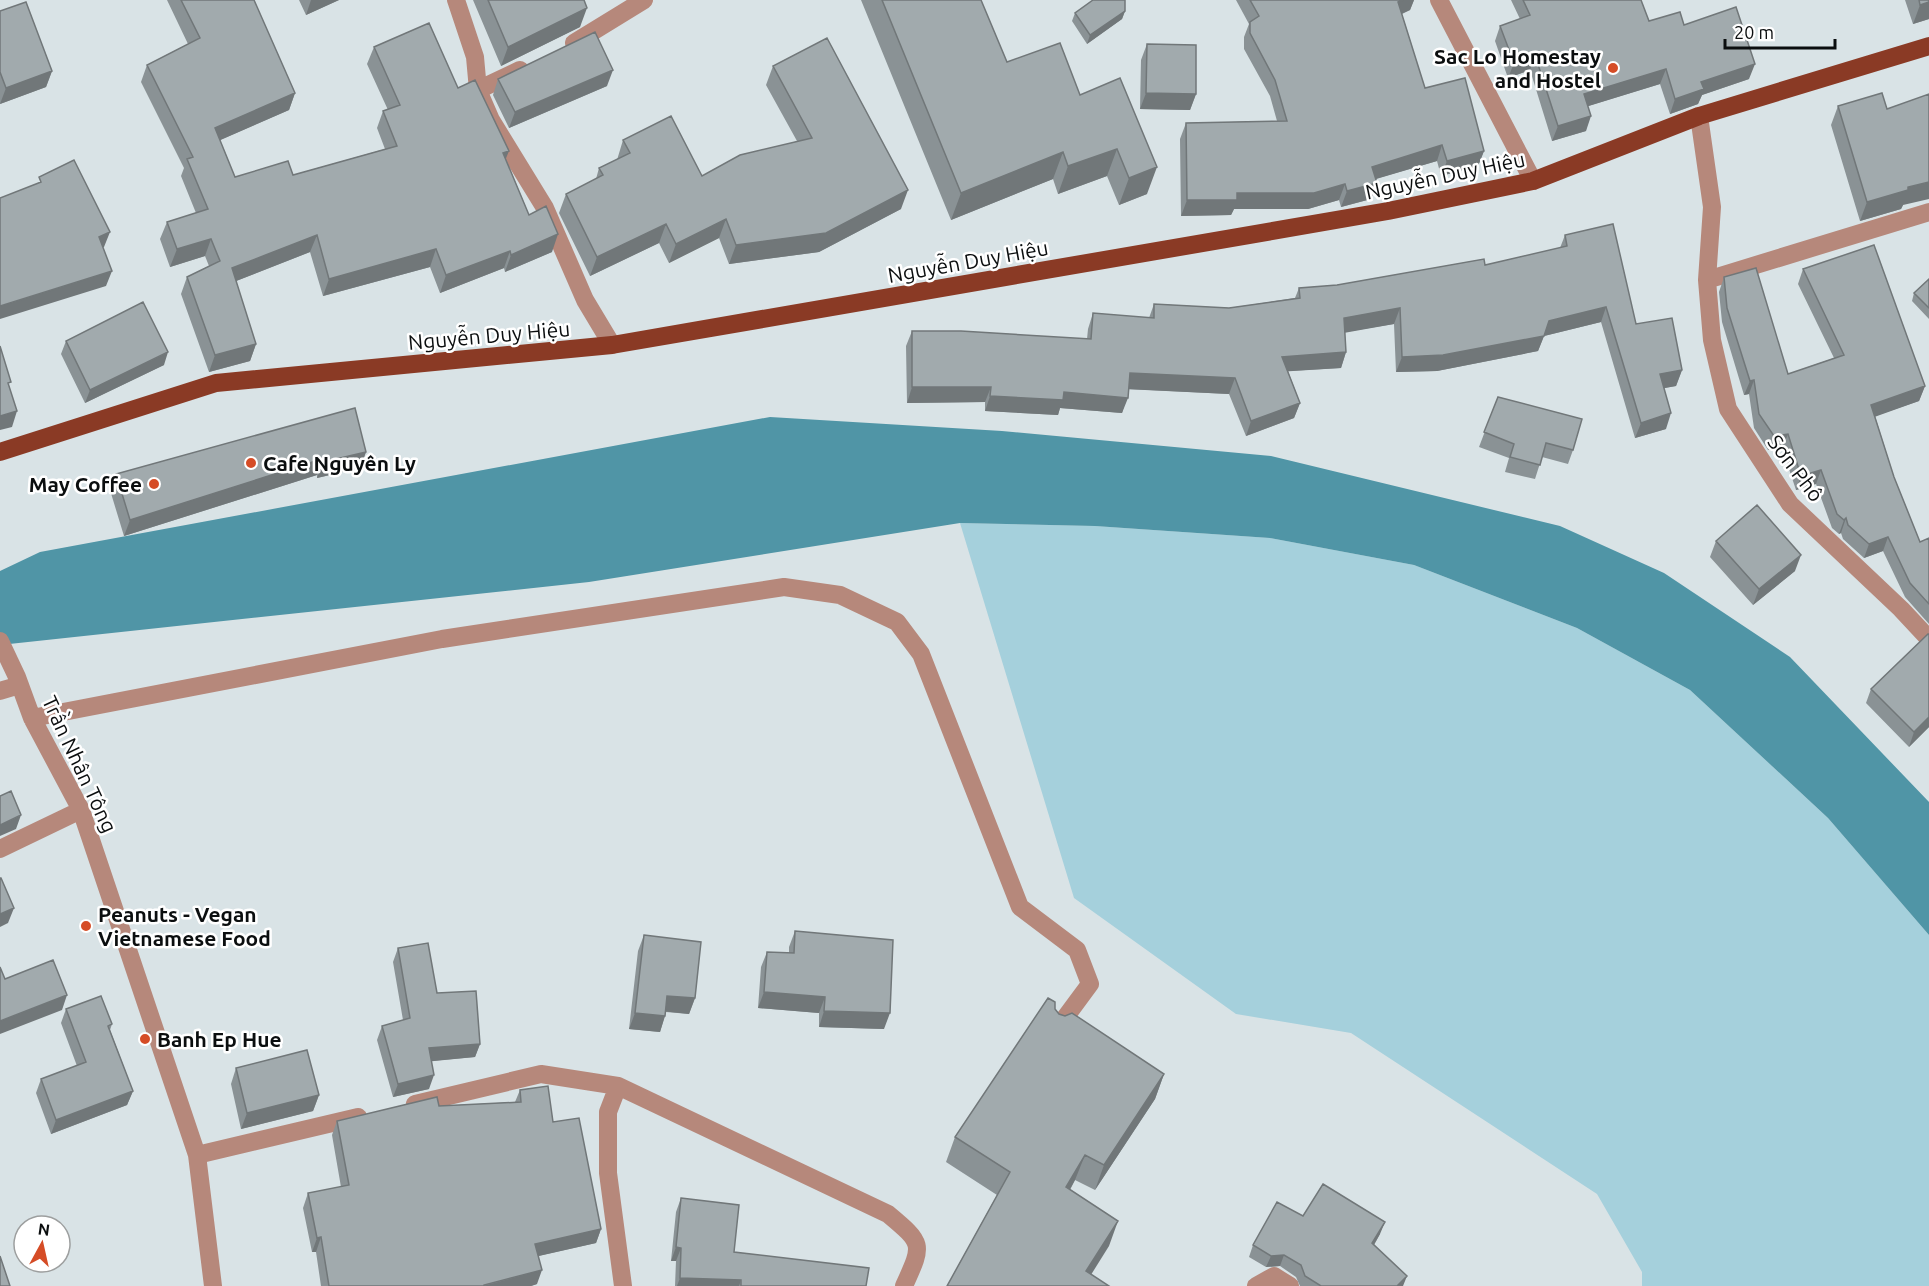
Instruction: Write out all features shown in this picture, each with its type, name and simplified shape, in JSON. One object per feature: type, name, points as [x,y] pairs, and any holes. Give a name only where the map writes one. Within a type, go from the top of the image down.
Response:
[{"type":"main road","name":"Nguyễn Duy Hiệu","points":[[0,452],[216,383],[612,345],[1376,213],[1533,181],[1699,116],[1929,46]]},
{"type":"street","points":[[456,0],[475,57],[478,90],[491,120],[545,208],[585,300],[612,345]]},
{"type":"street","points":[[558,51],[588,36],[644,0]]},
{"type":"street","points":[[1439,0],[1533,181]]},
{"type":"street","points":[[478,90],[538,61]]},
{"type":"street","name":"Sơn Phô","points":[[1699,116],[1712,207],[1707,280],[1712,340],[1728,409],[1790,504],[1902,609],[1929,639]]},
{"type":"street","points":[[1707,280],[1929,212]]},
{"type":"street","points":[[32,718],[489,632],[784,587],[840,595],[897,622],[921,654],[1020,907],[1077,950],[1090,984],[1056,1030]]},
{"type":"street","name":"Trần Nhân Tông","points":[[0,641],[19,681],[32,718],[81,810],[197,1155],[213,1286]]},
{"type":"street","points":[[0,691],[19,681]]},
{"type":"street","points":[[0,849],[81,810]]},
{"type":"street","points":[[197,1155],[541,1074],[618,1086],[888,1214],[913,1235],[918,1255],[904,1286]]},
{"type":"street","points":[[618,1086],[608,1112],[608,1173],[623,1286]]},
{"type":"street","points":[[1256,1286],[1275,1276],[1290,1286]]},
{"type":"shaded area","points":[[770,417],[1002,431],[1271,456],[1560,526],[1664,573],[1790,657],[1929,802],[1929,935],[1828,818],[1690,690],[1577,628],[1414,565],[1270,538],[1095,526],[960,523],[589,582],[0,645],[0,571],[40,552]]},
{"type":"shaded area","points":[[960,523],[1095,526],[1270,538],[1414,565],[1577,628],[1690,690],[1828,818],[1929,935],[1929,1286],[1642,1286],[1642,1272],[1597,1194],[1351,1033],[1236,1014],[1074,898]]},
{"type":"building","points":[[181,0],[254,0],[295,93],[215,128],[235,177],[288,161],[293,175],[397,146],[383,111],[400,105],[374,47],[429,23],[458,88],[475,80],[509,151],[503,153],[529,215],[546,206],[558,234],[511,255],[510,251],[446,275],[436,249],[329,279],[317,235],[232,268],[256,344],[215,355],[187,277],[220,261],[211,239],[177,249],[167,222],[208,209],[187,159],[193,157],[147,65],[200,38]]},
{"type":"building","points":[[488,0],[584,0],[587,8],[508,47]]},
{"type":"building","points":[[882,0],[981,0],[1007,62],[1060,43],[1080,95],[1120,78],[1157,167],[1129,178],[1117,149],[1068,166],[1063,152],[961,193]]},
{"type":"building","points":[[1093,0],[1125,0],[1125,11],[1090,35],[1075,13]]},
{"type":"building","points":[[1250,0],[1403,0],[1398,2],[1425,88],[1465,78],[1484,151],[1447,161],[1442,145],[1372,167],[1377,183],[1347,191],[1345,184],[1314,193],[1237,193],[1237,200],[1187,200],[1186,123],[1287,121],[1275,80],[1250,33],[1250,22],[1259,16]]},
{"type":"building","points":[[1523,0],[1641,0],[1649,21],[1680,12],[1684,25],[1736,7],[1755,64],[1701,82],[1704,89],[1675,99],[1666,69],[1584,94],[1591,116],[1558,126],[1535,55],[1514,63],[1500,26],[1530,15]]},
{"type":"building","points":[[1919,0],[1929,0],[1929,2],[1920,5]]},
{"type":"building","points":[[26,2],[52,71],[6,88],[0,72],[0,11]]},
{"type":"building","points":[[595,32],[613,70],[515,112],[498,79]]},
{"type":"building","points":[[827,38],[908,190],[826,233],[736,245],[726,219],[676,244],[666,224],[597,257],[566,194],[603,175],[599,168],[630,153],[623,140],[671,116],[702,176],[740,155],[812,138],[773,66]]},
{"type":"building","points":[[1147,44],[1196,45],[1196,94],[1146,93]]},
{"type":"building","points":[[1882,93],[1887,109],[1929,94],[1929,182],[1867,202],[1838,106]]},
{"type":"building","points":[[74,160],[110,232],[99,237],[112,271],[0,306],[0,198],[41,182],[39,177]]},
{"type":"building","points":[[1613,224],[1636,324],[1672,318],[1682,370],[1660,374],[1671,413],[1641,423],[1606,307],[1549,321],[1544,336],[1443,355],[1402,357],[1400,308],[1344,318],[1346,352],[1282,357],[1300,403],[1251,421],[1235,378],[1130,373],[1128,398],[1064,392],[1063,400],[990,396],[991,387],[912,387],[912,331],[961,331],[1091,339],[1093,313],[1154,318],[1154,304],[1229,308],[1300,298],[1299,288],[1337,285],[1484,259],[1485,265],[1567,246],[1565,235]]},
{"type":"building","points":[[1874,245],[1925,386],[1871,405],[1894,477],[1920,542],[1929,538],[1929,604],[1910,583],[1888,537],[1869,544],[1848,525],[1846,518],[1844,520],[1837,514],[1821,470],[1801,476],[1788,434],[1774,436],[1759,414],[1754,380],[1750,381],[1727,308],[1724,277],[1756,268],[1788,374],[1844,355],[1803,269]]},
{"type":"building","points":[[1929,279],[1929,308],[1914,293]]},
{"type":"building","points":[[143,302],[168,352],[90,390],[66,341]]},
{"type":"building","points":[[0,346],[17,411],[0,416]]},
{"type":"building","points":[[1498,397],[1582,419],[1573,450],[1546,443],[1540,465],[1510,457],[1514,444],[1484,432]]},
{"type":"building","points":[[355,408],[366,452],[323,462],[322,459],[130,520],[116,474]]},
{"type":"building","points":[[1757,505],[1801,555],[1759,589],[1716,541]]},
{"type":"building","points":[[1928,634],[1929,717],[1914,732],[1871,689]]},
{"type":"building","points":[[11,791],[21,815],[0,825],[0,796]]},
{"type":"building","points":[[0,878],[14,908],[0,914]]},
{"type":"building","points":[[795,931],[893,940],[890,1013],[824,1011],[825,997],[764,992],[767,952],[794,953]]},
{"type":"building","points":[[644,935],[701,942],[695,998],[667,996],[665,1016],[635,1013]]},
{"type":"building","points":[[428,943],[437,993],[476,991],[480,1044],[429,1048],[434,1075],[398,1084],[382,1026],[410,1018],[398,948]]},
{"type":"building","points":[[53,960],[67,995],[0,1021],[0,967],[5,979]]},
{"type":"building","points":[[101,996],[112,1024],[108,1026],[133,1091],[56,1120],[41,1079],[86,1062],[66,1009]]},
{"type":"building","points":[[1048,998],[1055,1002],[1055,1009],[1059,1014],[1065,1016],[1072,1013],[1164,1074],[1104,1165],[1085,1155],[1066,1187],[1118,1221],[1086,1271],[1109,1286],[947,1286],[1010,1172],[955,1137]]},
{"type":"building","points":[[307,1050],[319,1095],[247,1113],[236,1068]]},
{"type":"building","points":[[548,1086],[553,1122],[579,1118],[601,1229],[535,1244],[542,1270],[484,1286],[329,1286],[321,1237],[317,1238],[308,1193],[349,1185],[337,1121],[437,1097],[439,1106],[521,1102],[520,1090]]},
{"type":"building","points":[[1323,1184],[1385,1222],[1372,1243],[1407,1276],[1397,1286],[1321,1286],[1305,1276],[1301,1265],[1284,1255],[1271,1256],[1253,1245],[1277,1202],[1303,1216]]},
{"type":"building","points":[[681,1198],[739,1205],[734,1252],[869,1268],[866,1286],[741,1286],[741,1280],[680,1278],[681,1248],[676,1247]]},
{"type":"building","points":[[0,1256],[10,1286],[0,1286]]},
{"type":"place","name":"Sac Lo Homestay and Hostel","points":[[1613,68]]},
{"type":"place","name":"Cafe Nguyên Ly","points":[[251,463]]},
{"type":"place","name":"May Coffee","points":[[154,484]]},
{"type":"place","name":"Peanuts - Vegan Vietnamese Food","points":[[86,926]]},
{"type":"place","name":"Banh Ep Hue","points":[[145,1039]]}]
